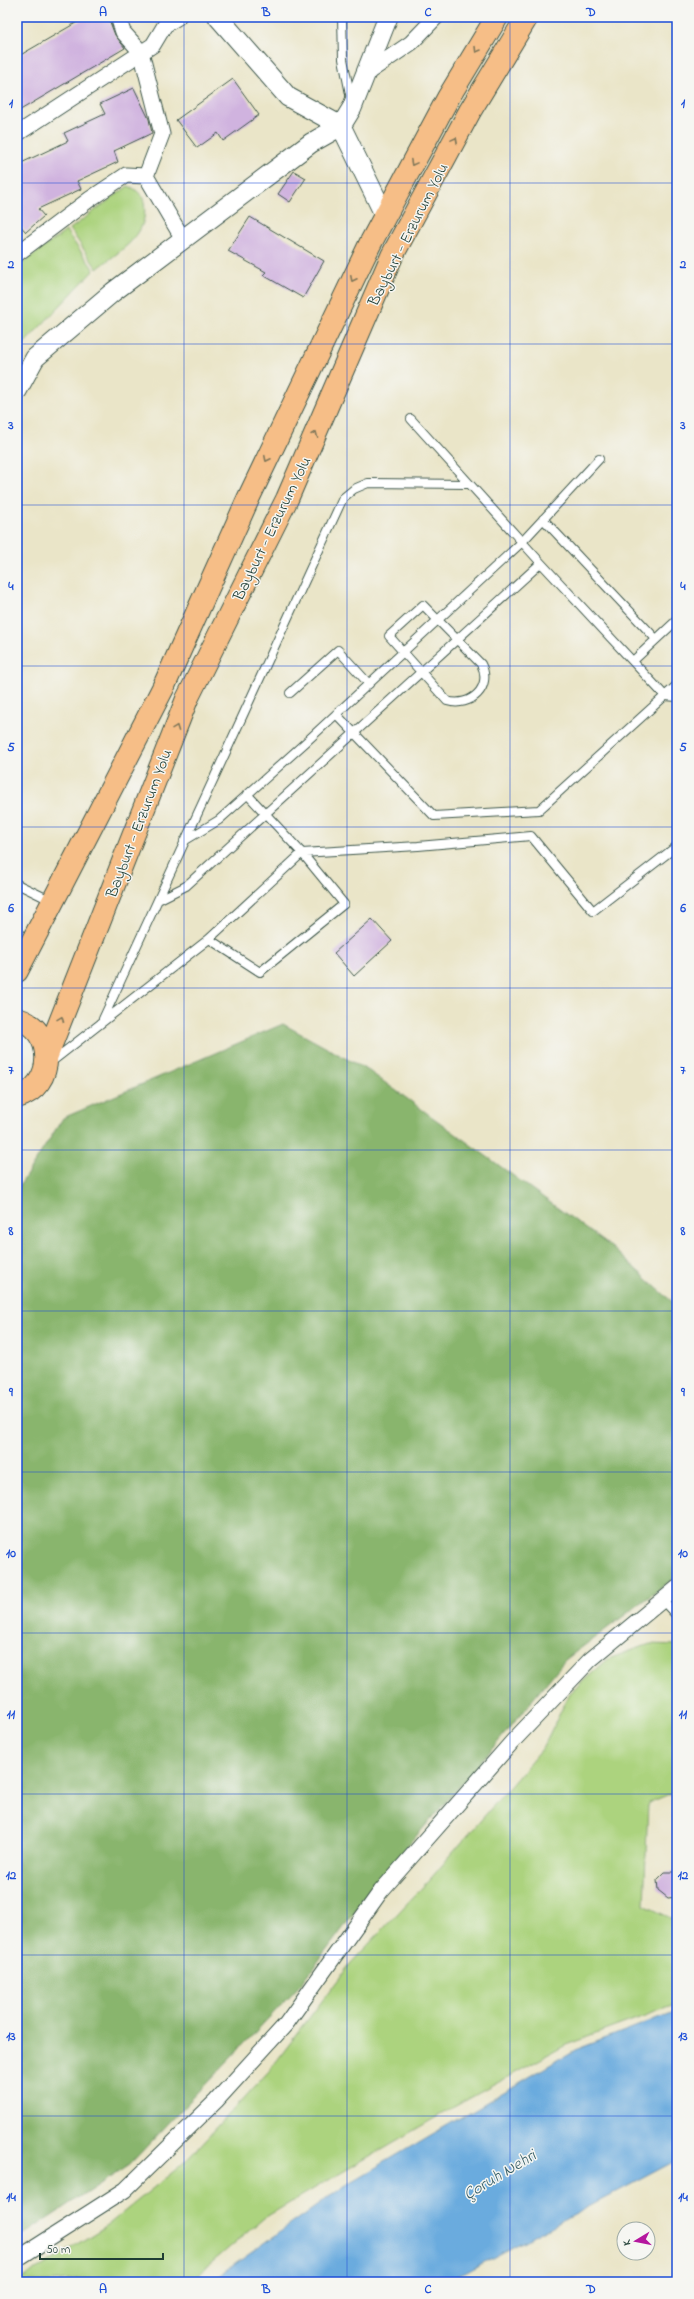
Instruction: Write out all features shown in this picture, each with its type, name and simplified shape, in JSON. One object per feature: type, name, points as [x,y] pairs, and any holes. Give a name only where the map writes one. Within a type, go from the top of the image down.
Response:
[{"type":"highway","name":"Bayburt - Erzurum Yolu","points":[[17,972],[163,688],[249,497],[385,216],[448,98],[497,17]]},
{"type":"highway","name":"Bayburt - Erzurum Yolu","points":[[17,1115],[23,1095],[43,1076],[47,1060],[187,699],[287,499],[392,256],[470,111],[527,17]]},
{"type":"highway","points":[[17,1019],[32,1026],[40,1034],[45,1044],[47,1060]]},
{"type":"street","points":[[118,17],[123,32],[141,52],[162,134],[146,176]]},
{"type":"street","points":[[17,134],[152,45],[165,26],[178,17]]},
{"type":"street","points":[[218,17],[288,97],[342,126],[385,216]]},
{"type":"street","points":[[17,389],[35,358],[113,292],[311,144],[342,126],[352,108],[388,17]]},
{"type":"street","points":[[364,75],[411,43],[436,17]]},
{"type":"street","points":[[17,254],[90,199],[126,176],[146,176]]},
{"type":"street","points":[[146,176],[183,239]]},
{"type":"street","points":[[17,2260],[125,2190],[216,2101],[286,2024],[381,1891],[513,1741],[590,1660],[677,1588]]},
{"type":"lane","points":[[342,17],[343,59],[352,108]]},
{"type":"lane","points":[[411,419],[541,563],[665,696],[677,698]]},
{"type":"lane","points":[[184,841],[219,820],[369,684],[522,542],[599,460]]},
{"type":"lane","points":[[102,1022],[343,498],[354,489],[368,483],[469,484]]},
{"type":"lane","points":[[543,519],[656,640]]},
{"type":"lane","points":[[158,900],[186,886],[541,563]]},
{"type":"lane","points":[[423,605],[458,639],[481,664],[484,671],[484,684],[477,695],[460,703],[447,701],[389,636],[423,605]]},
{"type":"lane","points":[[633,661],[677,620]]},
{"type":"lane","points":[[290,693],[338,650],[369,684]]},
{"type":"lane","points":[[336,714],[353,734],[434,816],[540,810],[677,685]]},
{"type":"lane","points":[[209,939],[260,972],[344,904],[302,853],[247,794]]},
{"type":"lane","points":[[47,1060],[102,1022],[209,939],[302,853],[418,846],[531,836],[593,911],[677,846]]},
{"type":"lane","points":[[17,884],[54,902]]},
{"type":"lane","points":[[662,1600],[677,1616]]},
{"type":"green space","points":[[128,186],[138,192],[143,199],[145,214],[142,224],[138,233],[124,248],[97,269],[70,229]]},
{"type":"green space","points":[[66,231],[94,270],[17,351],[17,267]]},
{"type":"green space","points":[[283,1024],[369,1071],[610,1246],[677,1306],[677,1576],[565,1660],[498,1742],[385,1872],[302,1983],[129,2165],[17,2239],[17,1190],[63,1118]]},
{"type":"green space","points":[[650,1644],[677,1645],[677,1791],[648,1803],[644,1905],[677,1921],[677,2004],[566,2045],[452,2108],[264,2218],[189,2282],[115,2282],[100,2277],[52,2282],[17,2282],[109,2224],[185,2162],[269,2071],[350,1964],[432,1877],[542,1749],[570,1693],[608,1659]]},
{"type":"water","name":"Çoruh Nehri","points":[[677,2011],[677,2160],[447,2282],[210,2282],[346,2185],[575,2050]]},
{"type":"building","points":[[86,17],[108,17],[115,35],[125,48],[17,112],[17,57]]},
{"type":"building","points":[[233,79],[259,115],[223,141],[218,133],[197,148],[176,120]]},
{"type":"building","points":[[134,88],[149,119],[152,133],[114,151],[118,162],[77,181],[81,189],[38,209],[44,216],[26,232],[17,222],[17,165],[68,141],[64,133],[105,114],[100,104]]},
{"type":"building","points":[[294,171],[306,178],[290,202],[278,194]]},
{"type":"building","points":[[250,217],[324,261],[303,298],[263,275],[266,272],[228,251]]},
{"type":"building","points":[[372,919],[392,941],[354,976],[334,953]]},
{"type":"building","points":[[665,1872],[677,1872],[677,1897],[668,1898],[658,1890],[657,1880]]}]
